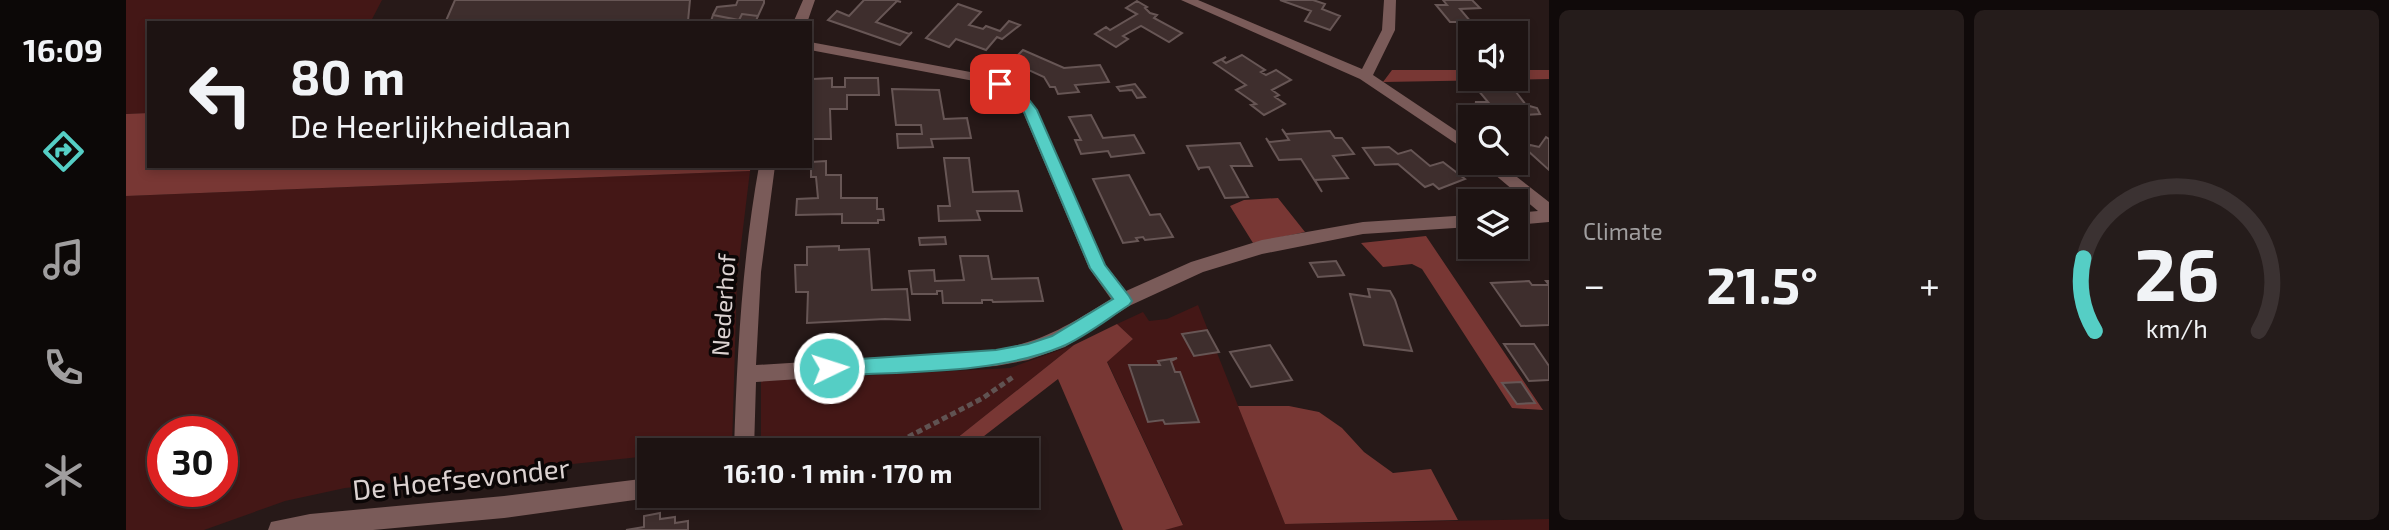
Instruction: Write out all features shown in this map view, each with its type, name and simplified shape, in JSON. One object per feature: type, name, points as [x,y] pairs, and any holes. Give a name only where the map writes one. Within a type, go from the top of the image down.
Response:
[{"type":"street","points":[[801,21],[809,0]]},
{"type":"street","points":[[1187,0],[1365,76],[1458,140]]},
{"type":"street","points":[[1365,76],[1388,35],[1392,12],[1390,0]]},
{"type":"street","points":[[812,46],[976,76],[1000,84],[1018,96],[1030,110],[1098,268],[1124,301]]},
{"type":"street","name":"Nederhof","points":[[744,438],[746,373],[758,217],[767,168]]},
{"type":"street","points":[[1504,175],[1549,211]]},
{"type":"street","points":[[1528,218],[1549,216]]},
{"type":"street","points":[[746,373],[1007,356],[1058,341],[1124,301],[1197,267],[1262,247],[1363,228],[1458,223]]},
{"type":"street","name":"De Hoefsevonder","points":[[279,530],[310,524],[504,507],[637,490]]},
{"type":"path","points":[[906,438],[983,398],[1015,376]]},
{"type":"shaded area","points":[[126,0],[382,0],[371,21],[147,21],[147,113],[126,114]]},
{"type":"shaded area","points":[[1392,70],[1458,70],[1458,81],[1383,82]]},
{"type":"shaded area","points":[[1528,70],[1549,70],[1549,79],[1528,79]]},
{"type":"shaded area","points":[[147,113],[147,168],[751,168],[750,171],[126,196],[126,114]]},
{"type":"shaded area","points":[[750,171],[737,278],[732,438],[637,438],[637,457],[345,488],[285,501],[204,530],[126,530],[126,196]]},
{"type":"shaded area","points":[[1278,198],[1305,232],[1253,243],[1230,206],[1244,200]]},
{"type":"shaded area","points":[[1426,236],[1543,410],[1512,408],[1422,269],[1412,264],[1383,267],[1361,243]]},
{"type":"shaded area","points":[[1198,305],[1285,524],[1549,519],[1549,530],[1165,530],[1183,524],[1107,361],[1133,339],[1117,324],[1143,312],[1149,321],[1167,319]]},
{"type":"shaded area","points":[[1117,324],[1133,339],[1107,362],[1183,525],[1165,530],[1123,530],[1058,379],[982,438],[957,438],[1074,345]]},
{"type":"shaded area","points":[[1074,345],[957,438],[761,438],[761,381],[1010,368]]},
{"type":"shaded area","points":[[1238,406],[1289,406],[1319,412],[1342,428],[1364,452],[1393,473],[1431,469],[1458,520],[1285,524]]},
{"type":"building","points":[[455,0],[690,0],[688,21],[446,21]]},
{"type":"building","points":[[738,0],[764,0],[764,3],[758,16],[742,14],[739,20],[713,15],[717,7],[736,5]]},
{"type":"building","points":[[864,0],[895,0],[901,2],[897,1],[876,22],[909,34],[912,32],[900,45],[828,20],[837,11],[849,16]]},
{"type":"building","points":[[1280,0],[1313,0],[1325,4],[1322,9],[1340,16],[1330,30],[1305,21],[1311,11]]},
{"type":"building","points":[[1443,0],[1472,0],[1480,8],[1460,9],[1470,21],[1450,22],[1436,5],[1447,5]]},
{"type":"building","points":[[1137,1],[1147,7],[1145,8],[1150,13],[1157,15],[1154,18],[1182,33],[1169,42],[1141,26],[1123,36],[1128,39],[1116,47],[1095,34],[1106,27],[1110,30],[1137,14],[1126,8]]},
{"type":"building","points":[[958,4],[981,12],[969,25],[983,29],[986,26],[1000,31],[1009,21],[1020,25],[1002,39],[997,37],[986,50],[956,39],[949,47],[926,38]]},
{"type":"building","points":[[742,14],[758,16],[756,21],[711,21],[713,15],[739,20]]},
{"type":"building","points":[[1023,50],[1064,68],[1100,65],[1109,82],[1075,85],[1079,92],[1058,94],[1055,87],[1050,87],[1044,77],[1011,62]]},
{"type":"building","points":[[1242,55],[1265,70],[1261,72],[1266,75],[1276,70],[1291,80],[1272,90],[1279,95],[1275,97],[1285,104],[1264,115],[1251,105],[1256,104],[1236,90],[1246,85],[1214,63],[1226,57],[1222,60],[1226,63]]},
{"type":"building","points":[[832,78],[832,87],[845,87],[845,78],[878,78],[879,95],[847,95],[847,109],[830,109],[831,139],[813,139],[813,79]]},
{"type":"building","points":[[1135,84],[1145,97],[1137,98],[1132,90],[1120,91],[1117,87]]},
{"type":"building","points":[[892,89],[939,90],[944,119],[967,118],[971,138],[931,139],[933,147],[898,148],[897,134],[922,134],[921,125],[896,125]]},
{"type":"building","points":[[1479,91],[1517,91],[1526,105],[1482,105],[1475,102],[1488,102]]},
{"type":"building","points":[[1528,106],[1537,108],[1540,114],[1528,115]]},
{"type":"building","points":[[1091,115],[1103,138],[1134,135],[1144,153],[1111,157],[1108,151],[1081,154],[1075,140],[1081,140],[1069,117]]},
{"type":"building","points":[[1282,129],[1286,134],[1330,131],[1335,138],[1342,138],[1354,154],[1333,156],[1348,178],[1315,180],[1322,192],[1301,159],[1279,160],[1266,138],[1269,142],[1289,140]]},
{"type":"building","points":[[1546,137],[1549,139],[1549,170],[1528,151],[1530,145],[1539,147]]},
{"type":"building","points":[[1240,143],[1252,166],[1231,166],[1248,197],[1225,198],[1209,167],[1199,170],[1187,146]]},
{"type":"building","points":[[1389,147],[1398,154],[1411,150],[1430,166],[1443,162],[1465,179],[1439,189],[1433,184],[1425,187],[1398,164],[1375,165],[1363,148]]},
{"type":"building","points":[[944,158],[969,158],[973,192],[1018,191],[1022,211],[977,211],[980,220],[939,221],[938,206],[950,206]]},
{"type":"building","points":[[826,161],[826,175],[841,175],[841,198],[877,198],[877,209],[883,209],[884,220],[878,220],[878,223],[842,223],[842,214],[796,215],[797,199],[818,198],[816,177],[811,177],[812,162]]},
{"type":"building","points":[[1129,175],[1150,215],[1160,214],[1173,237],[1145,240],[1143,237],[1136,238],[1138,241],[1123,243],[1093,179]]},
{"type":"building","points":[[945,237],[946,244],[920,245],[919,238]]},
{"type":"building","points":[[839,246],[839,250],[869,249],[872,290],[907,289],[910,320],[807,323],[808,292],[796,292],[795,265],[807,265],[807,247]]},
{"type":"building","points":[[960,256],[988,256],[992,279],[1038,278],[1043,301],[982,300],[982,303],[943,303],[942,291],[937,291],[937,294],[912,294],[909,271],[934,270],[935,281],[964,280]]},
{"type":"building","points":[[1336,261],[1344,275],[1318,277],[1310,263]]},
{"type":"building","points":[[1529,281],[1532,285],[1549,285],[1549,325],[1521,326],[1491,283]]},
{"type":"building","points":[[1368,289],[1390,291],[1412,351],[1364,345],[1350,294],[1370,297]]},
{"type":"building","points":[[1207,330],[1219,352],[1194,356],[1182,334]]},
{"type":"building","points":[[1504,344],[1534,344],[1549,366],[1549,380],[1529,381]]},
{"type":"building","points":[[1270,345],[1292,380],[1251,387],[1230,352]]},
{"type":"building","points":[[1177,358],[1171,361],[1175,372],[1180,372],[1199,422],[1148,422],[1129,365],[1160,365],[1158,361]]},
{"type":"building","points":[[1521,382],[1535,403],[1517,404],[1502,383]]},
{"type":"building","points":[[660,513],[660,519],[675,517],[675,523],[688,521],[688,530],[626,530],[644,527],[644,516]]},
{"type":"route","points":[[829,368],[996,358],[1028,352],[1058,341],[1124,301],[1098,268],[1030,110],[1018,96],[1000,84]]}]
